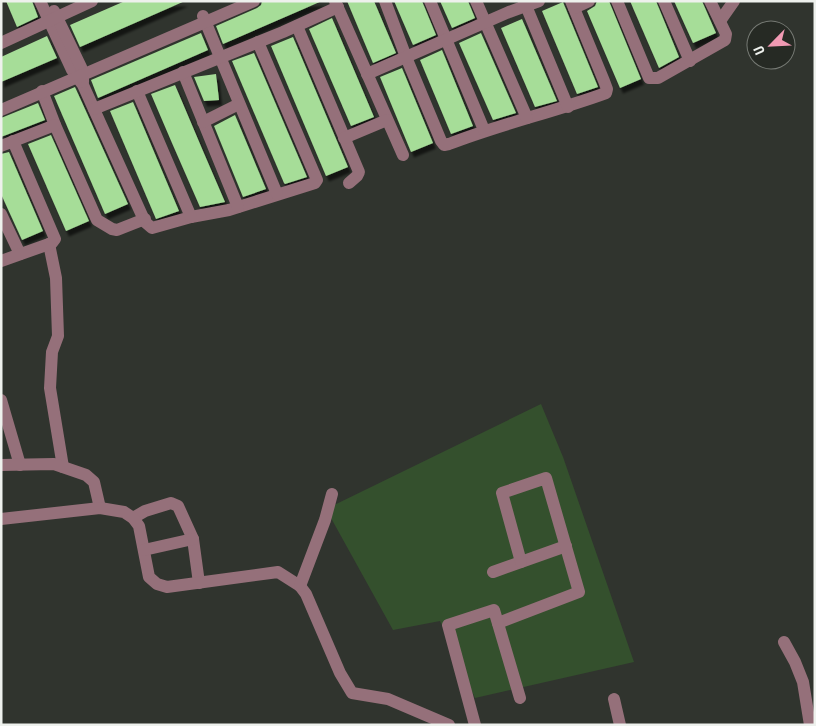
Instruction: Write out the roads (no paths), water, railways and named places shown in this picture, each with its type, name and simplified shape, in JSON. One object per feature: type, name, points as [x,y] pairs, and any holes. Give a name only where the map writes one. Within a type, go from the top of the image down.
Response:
[{"type":"street","points":[[40,1],[53,20],[147,225],[152,228],[238,207],[309,186],[317,180],[258,42]]},
{"type":"street","points":[[50,1],[53,20]]},
{"type":"street","points":[[3,39],[53,20],[92,1]]},
{"type":"street","points":[[1,110],[204,19],[238,1]]},
{"type":"street","points":[[204,19],[254,1]]},
{"type":"street","points":[[385,1],[406,57],[444,145],[484,130],[568,107],[606,93],[607,89],[572,5],[589,1]]},
{"type":"street","points":[[430,1],[484,130]]},
{"type":"street","points":[[476,1],[527,118]]},
{"type":"street","points":[[367,74],[525,4],[539,1]]},
{"type":"street","points":[[617,1],[649,78],[658,78],[725,40],[726,34],[710,1]]},
{"type":"street","points":[[664,1],[690,61]]},
{"type":"street","points":[[720,21],[734,1]]},
{"type":"street","points":[[94,109],[297,26],[336,4],[403,155]]},
{"type":"street","points":[[525,4],[568,107]]},
{"type":"street","points":[[204,19],[277,194]]},
{"type":"street","points":[[297,26],[359,172],[349,183]]},
{"type":"street","points":[[183,72],[238,207]]},
{"type":"street","points":[[1,101],[79,75]]},
{"type":"street","points":[[42,91],[96,220],[117,230],[145,219]]},
{"type":"street","points":[[137,91],[191,217]]},
{"type":"street","points":[[202,122],[240,104]]},
{"type":"street","points":[[344,138],[387,120]]},
{"type":"street","points":[[1,261],[49,244],[55,239],[7,144],[55,125]]},
{"type":"street","points":[[1,214],[20,254]]},
{"type":"street","points":[[49,244],[56,278],[58,336],[52,352],[50,388],[63,467]]},
{"type":"street","points":[[1,400],[20,464]]},
{"type":"street","points":[[1,465],[54,464],[90,478],[94,482],[100,508]]},
{"type":"street","points":[[498,623],[579,592],[546,478],[502,493],[521,562]]},
{"type":"street","points":[[300,586],[325,520],[332,494]]},
{"type":"street","points":[[133,518],[145,511],[171,503],[178,506],[193,540],[199,583]]},
{"type":"street","points":[[1,519],[100,508],[124,512],[133,518],[139,526],[149,577],[157,584],[168,587],[278,572],[300,586],[306,594],[340,673],[352,693],[388,699],[449,725]]},
{"type":"street","points":[[144,550],[193,540]]},
{"type":"street","points":[[493,572],[566,546]]},
{"type":"street","points":[[475,725],[448,625],[494,610],[520,698]]},
{"type":"street","points":[[784,642],[803,682],[810,725]]},
{"type":"street","points":[[614,699],[620,725]]}]
